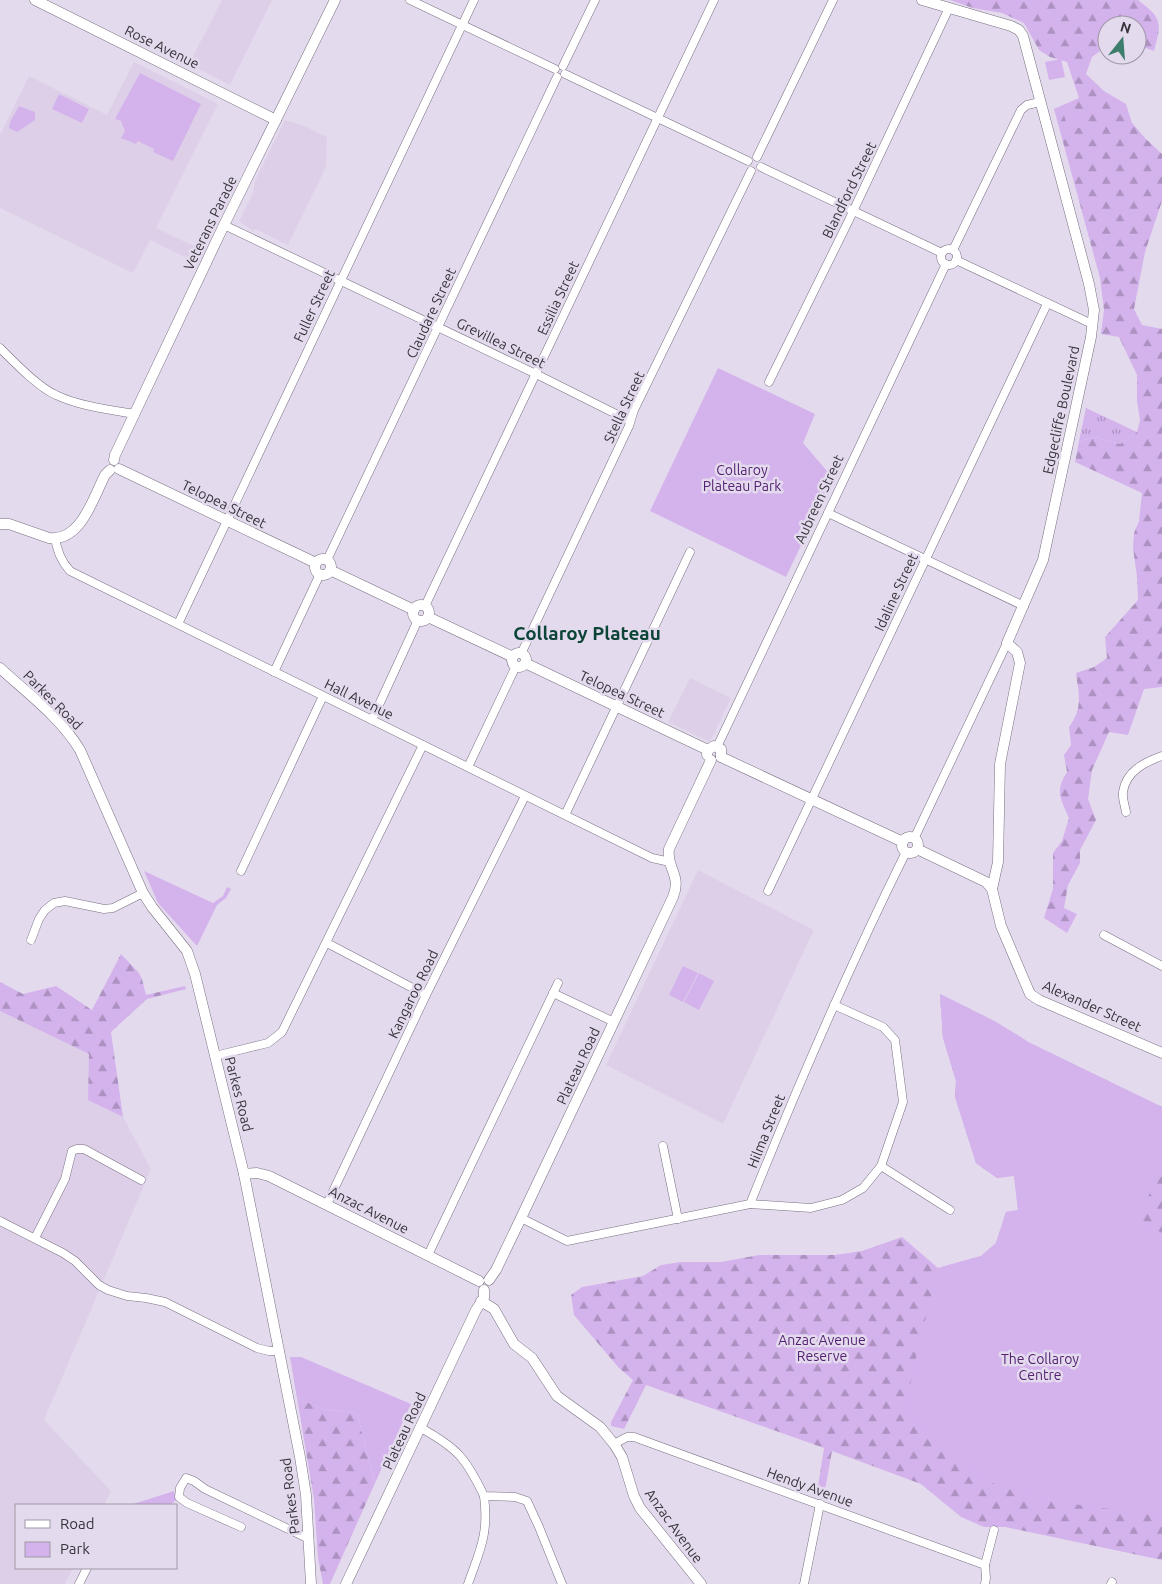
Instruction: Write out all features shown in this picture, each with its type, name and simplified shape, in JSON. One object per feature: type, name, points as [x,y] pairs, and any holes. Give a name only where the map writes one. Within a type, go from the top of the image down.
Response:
[{"type":"street","name":"Rose Avenue","points":[[35,0],[276,120]]},
{"type":"street","name":"Veterans Parade","points":[[55,539],[66,536],[75,530],[105,475],[114,466],[115,455],[224,226],[335,0]]},
{"type":"street","points":[[410,0],[748,161]]},
{"type":"street","name":"Fuller Street","points":[[178,624],[474,0]]},
{"type":"street","name":"Claudare Street","points":[[274,672],[595,0]]},
{"type":"street","name":"Essilia Street","points":[[425,606],[714,0]]},
{"type":"street","points":[[757,157],[833,0]]},
{"type":"street","name":"Edgecliffe Boulevard","points":[[922,0],[1006,24],[1019,30],[1023,36],[1089,284],[1094,310],[1043,560],[1007,643]]},
{"type":"street","name":"Blandford Street","points":[[769,382],[950,8]]},
{"type":"street","points":[[953,250],[1021,110],[1027,105],[1040,102]]},
{"type":"street","points":[[748,161],[751,158],[757,157]]},
{"type":"street","points":[[748,161],[748,168],[756,171],[761,167],[762,162],[757,157]]},
{"type":"street","points":[[761,167],[852,212],[942,253]]},
{"type":"street","name":"Stella Street","points":[[468,767],[630,421],[751,170]]},
{"type":"street","name":"Grevillea Street","points":[[224,226],[536,374],[630,421]]},
{"type":"street","points":[[947,249],[953,250],[957,254],[956,260],[951,264],[946,264],[941,259],[942,253],[947,249]]},
{"type":"street","points":[[956,260],[1092,324]]},
{"type":"street","name":"Aubreen Street","points":[[670,862],[668,852],[671,845],[946,264]]},
{"type":"street","name":"Idaline Street","points":[[768,892],[1047,304]]},
{"type":"street","points":[[0,348],[28,375],[55,395],[89,405],[135,414]]},
{"type":"street","name":"Telopea Street","points":[[114,466],[414,610]]},
{"type":"street","points":[[828,513],[1024,606]]},
{"type":"street","points":[[0,524],[9,524],[55,539]]},
{"type":"street","name":"Hall Avenue","points":[[55,539],[63,563],[70,571],[652,858],[670,862]]},
{"type":"street","points":[[565,815],[690,552]]},
{"type":"street","points":[[420,605],[425,606],[429,612],[428,617],[423,621],[418,620],[414,617],[414,610],[420,605]]},
{"type":"street","name":"Telopea Street","points":[[428,617],[986,882],[992,889]]},
{"type":"street","points":[[372,720],[418,620]]},
{"type":"street","points":[[992,889],[998,862],[1000,764],[1020,663],[1017,652],[1007,643]]},
{"type":"street","name":"Hilma Street","points":[[750,1204],[788,1110],[855,957],[1007,643]]},
{"type":"street","name":"Parkes Road","points":[[0,668],[74,739],[142,893],[187,951],[195,974],[244,1174],[280,1351],[304,1482],[311,1584]]},
{"type":"street","points":[[240,871],[323,696]]},
{"type":"street","points":[[215,1056],[268,1043],[282,1032],[423,745]]},
{"type":"street","points":[[1126,812],[1122,794],[1127,780],[1138,768],[1162,756]]},
{"type":"street","name":"Kangaroo Road","points":[[327,1204],[426,995],[525,796]]},
{"type":"street","name":"Plateau Road","points":[[346,1584],[482,1301],[484,1284],[496,1270],[675,892],[677,882],[670,862]]},
{"type":"street","name":"Alexander Street","points":[[992,889],[1001,926],[1030,994],[1039,1000],[1162,1053]]},
{"type":"street","points":[[31,940],[39,919],[45,910],[54,903],[65,901],[104,909],[112,908],[142,893]]},
{"type":"street","points":[[1104,935],[1162,966]]},
{"type":"street","points":[[327,942],[426,995]]},
{"type":"street","points":[[428,1255],[558,983]]},
{"type":"street","points":[[553,993],[614,1022]]},
{"type":"street","points":[[521,1218],[567,1241],[750,1204],[811,1208],[842,1200],[863,1188],[881,1166],[904,1102],[895,1040],[883,1027],[834,1005]]},
{"type":"street","points":[[663,1146],[678,1220]]},
{"type":"street","points":[[35,1238],[65,1179],[72,1151],[84,1149],[141,1180]]},
{"type":"street","points":[[881,1166],[950,1210]]},
{"type":"street","name":"Anzac Avenue","points":[[244,1174],[261,1173],[327,1204],[484,1284]]},
{"type":"street","points":[[0,1221],[75,1261],[87,1275],[108,1290],[127,1296],[158,1300],[257,1348],[280,1351]]},
{"type":"street","name":"Anzac Avenue","points":[[482,1301],[494,1309],[514,1344],[532,1358],[556,1396],[600,1428],[614,1444],[622,1457],[634,1496],[640,1508],[701,1584]]},
{"type":"street","points":[[421,1428],[440,1438],[458,1452],[472,1471],[484,1496],[486,1513],[485,1532],[479,1557],[468,1584]]},
{"type":"street","name":"Hendy Avenue","points":[[614,1444],[627,1437],[634,1437],[985,1566]]},
{"type":"street","points":[[241,1527],[187,1503],[179,1497],[180,1488],[186,1478],[309,1540]]},
{"type":"street","points":[[484,1496],[515,1497],[527,1501],[562,1584]]},
{"type":"street","points":[[804,1584],[820,1504]]},
{"type":"street","points":[[986,1581],[985,1566],[994,1530]]},
{"type":"street","points":[[79,1584],[86,1569]]},
{"type":"shaded area","points":[[222,0],[272,0],[230,85],[189,64]]},
{"type":"shaded area","points":[[134,62],[218,104],[156,228],[198,248],[201,247],[193,265],[191,260],[150,240],[133,273],[0,208],[0,135],[29,76],[107,115]]},
{"type":"shaded area","points":[[285,120],[304,126],[327,137],[326,167],[288,245],[255,229],[253,231],[239,221],[253,193],[255,181]]},
{"type":"shaded area","points":[[690,678],[731,698],[710,742],[668,722]]},
{"type":"shaded area","points":[[698,870],[814,930],[723,1124],[606,1065]]},
{"type":"shaded area","points":[[0,1011],[89,1054],[90,1100],[123,1117],[151,1169],[44,1420],[111,1491],[104,1504],[15,1504],[15,1569],[72,1569],[65,1584],[0,1584]]},
{"type":"green space","points":[[950,0],[1138,0],[1156,16],[1159,27],[1154,51],[1147,49],[1147,15],[1097,15],[1097,53],[1092,57],[1086,74],[1104,91],[1126,104],[1132,123],[1162,154],[1162,201],[1145,252],[1134,309],[1142,325],[1162,329],[1162,687],[1144,689],[1128,735],[1109,732],[1092,770],[1088,799],[1096,820],[1080,850],[1080,863],[1068,885],[1064,908],[1077,914],[1067,933],[1044,918],[1053,889],[1053,853],[1062,841],[1069,818],[1061,800],[1060,790],[1067,772],[1064,755],[1071,745],[1069,727],[1076,714],[1079,701],[1076,673],[1094,667],[1107,658],[1105,637],[1138,600],[1133,548],[1134,533],[1139,521],[1142,493],[1075,462],[1079,441],[1095,437],[1120,444],[1137,432],[1140,420],[1137,401],[1137,375],[1119,337],[1101,334],[1104,310],[1100,278],[1054,109],[1079,98],[1067,62],[1050,57],[1039,50],[1024,23],[1002,13],[973,8]]},
{"type":"green space","points":[[1061,59],[1065,77],[1049,80],[1045,62]]},
{"type":"green space","points":[[140,73],[201,104],[173,161],[153,152],[154,149],[138,141],[136,144],[121,138],[125,131],[121,121],[115,119]]},
{"type":"green space","points":[[59,94],[89,109],[82,123],[52,109]]},
{"type":"green space","points":[[1074,105],[1081,127],[1069,131],[1062,109]]},
{"type":"green space","points":[[19,106],[35,112],[35,120],[17,132],[9,128],[10,122]]},
{"type":"green space","name":"Collaroy Plateau Park","points":[[718,368],[815,414],[803,443],[833,478],[786,577],[650,511]]},
{"type":"green space","points":[[1086,408],[1137,432],[1120,444],[1095,437],[1079,441]]},
{"type":"green space","points":[[144,871],[213,903],[223,896],[227,887],[231,889],[226,898],[217,905],[197,946],[158,903]]},
{"type":"green space","points":[[121,954],[139,973],[146,995],[185,986],[186,989],[147,999],[111,1032],[123,1117],[88,1100],[89,1054],[0,1011],[0,982],[23,994],[56,986],[92,1010]]},
{"type":"green space","points":[[683,966],[698,973],[683,1002],[669,995]]},
{"type":"green space","points":[[699,973],[714,981],[699,1010],[684,1002]]},
{"type":"green space","name":"Anzac Avenue Reserve","points":[[940,994],[996,1022],[1030,1043],[1162,1107],[1162,1560],[1005,1527],[984,1527],[961,1517],[921,1484],[832,1451],[824,1496],[817,1493],[824,1448],[646,1385],[624,1429],[611,1426],[611,1422],[633,1380],[619,1368],[574,1315],[571,1295],[582,1287],[643,1276],[661,1265],[681,1262],[721,1262],[759,1255],[835,1255],[862,1251],[902,1237],[938,1268],[981,1256],[996,1243],[1006,1212],[1018,1210],[1014,1176],[997,1178],[976,1163],[955,1097],[956,1081],[943,1038]]},
{"type":"green space","name":"The Collaroy Centre","points":[[940,994],[996,1022],[1030,1043],[1162,1107],[1162,1167],[1138,1219],[1162,1233],[1162,1516],[1044,1500],[986,1481],[905,1411],[938,1268],[981,1256],[996,1243],[1006,1212],[1018,1210],[1014,1175],[997,1178],[976,1163],[955,1097],[956,1081],[943,1038]]},
{"type":"green space","points":[[290,1357],[301,1357],[411,1404],[375,1483],[357,1413],[323,1409],[297,1398]]},
{"type":"green space","points":[[297,1398],[323,1409],[357,1413],[375,1483],[330,1584],[323,1584],[318,1558],[314,1499]]},
{"type":"green space","points":[[174,1491],[176,1500],[171,1504],[133,1504]]},
{"type":"district","name":"Collaroy Plateau","points":[[587,633]]}]
